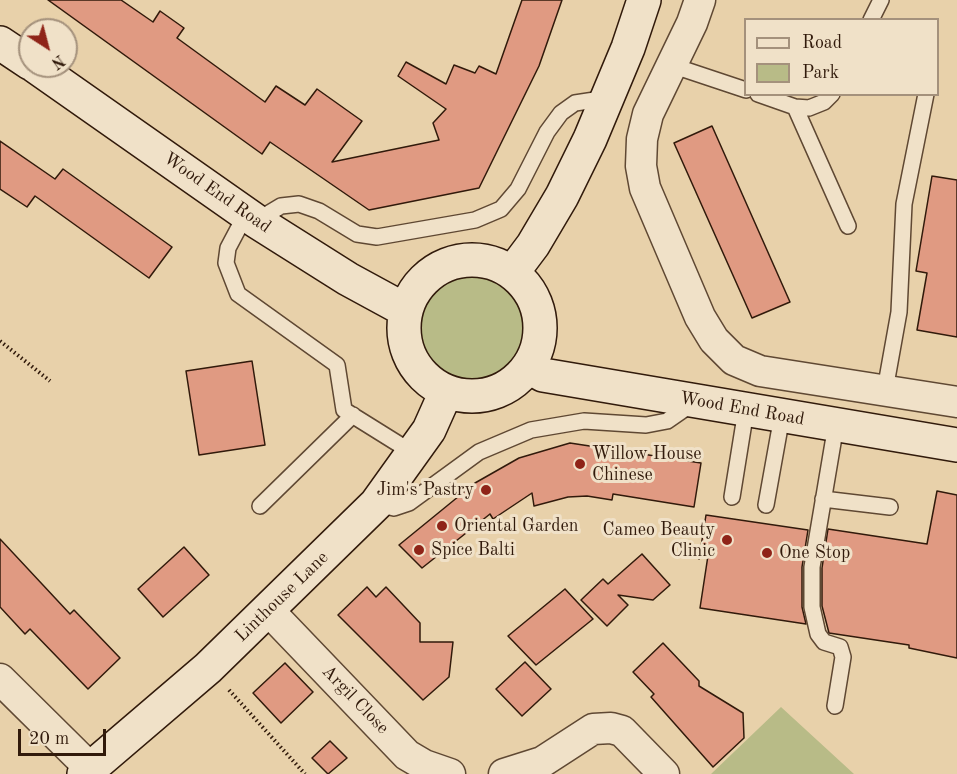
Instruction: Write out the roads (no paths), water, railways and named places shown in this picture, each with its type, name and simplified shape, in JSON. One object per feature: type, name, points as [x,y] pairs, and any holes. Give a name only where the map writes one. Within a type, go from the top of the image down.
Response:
[{"type":"street","points":[[512,273],[533,245],[562,196],[608,98],[644,0]]},
{"type":"street","points":[[700,0],[648,114],[642,139],[641,166],[645,188],[700,318],[714,340],[734,360],[760,371],[957,402]]},
{"type":"street","points":[[0,43],[18,55]]},
{"type":"street","name":"Wood End Road","points":[[51,78],[251,218],[348,279],[405,310]]},
{"type":"street","points":[[468,260],[488,262],[512,273],[532,296],[538,314],[537,348],[529,367],[504,387],[484,394],[446,392],[426,378],[414,364],[405,344],[405,310],[417,286],[429,274],[447,264],[468,260]]},
{"type":"street","name":"Wood End Road","points":[[529,367],[543,375],[957,445]]},
{"type":"street","name":"Linthouse Lane","points":[[87,771],[208,668],[270,611],[376,504],[429,430],[446,392]]},
{"type":"street","name":"Argil Close","points":[[270,611],[407,755],[424,765],[450,774]]},
{"type":"street","points":[[0,679],[87,771]]},
{"type":"street","points":[[504,774],[542,762],[593,729],[611,728],[622,731],[664,774]]},
{"type":"lane","points":[[872,18],[881,0]]},
{"type":"lane","points":[[671,65],[744,89]]},
{"type":"lane","points":[[764,96],[795,107],[809,108],[824,102],[830,96]]},
{"type":"lane","points":[[885,390],[899,312],[904,204],[926,96]]},
{"type":"lane","points":[[413,453],[344,410],[337,365],[238,294],[226,263],[228,248],[251,218],[281,206],[298,204],[319,211],[357,234],[377,237],[475,220],[501,209],[518,189],[547,132],[561,113],[575,104],[608,98]]},
{"type":"lane","points":[[795,107],[848,226]]},
{"type":"lane","points":[[376,504],[394,508],[409,503],[479,452],[531,430],[584,421],[646,425],[667,421],[696,401]]},
{"type":"lane","points":[[732,496],[746,410]]},
{"type":"lane","points":[[260,506],[353,415]]},
{"type":"lane","points":[[766,505],[782,416]]},
{"type":"lane","points":[[835,706],[843,657],[840,647],[824,642],[818,634],[812,607],[812,567],[836,425]]},
{"type":"lane","points":[[823,498],[890,507]]},
{"type":"place","name":"Willow House Chinese","points":[[580,464]]},
{"type":"place","name":"Jim's Pastry","points":[[486,490]]},
{"type":"place","name":"Oriental Garden","points":[[442,526]]},
{"type":"place","name":"Cameo Beauty Clinic","points":[[727,540]]},
{"type":"place","name":"Spice Balti","points":[[419,550]]},
{"type":"place","name":"One Stop","points":[[767,553]]}]
